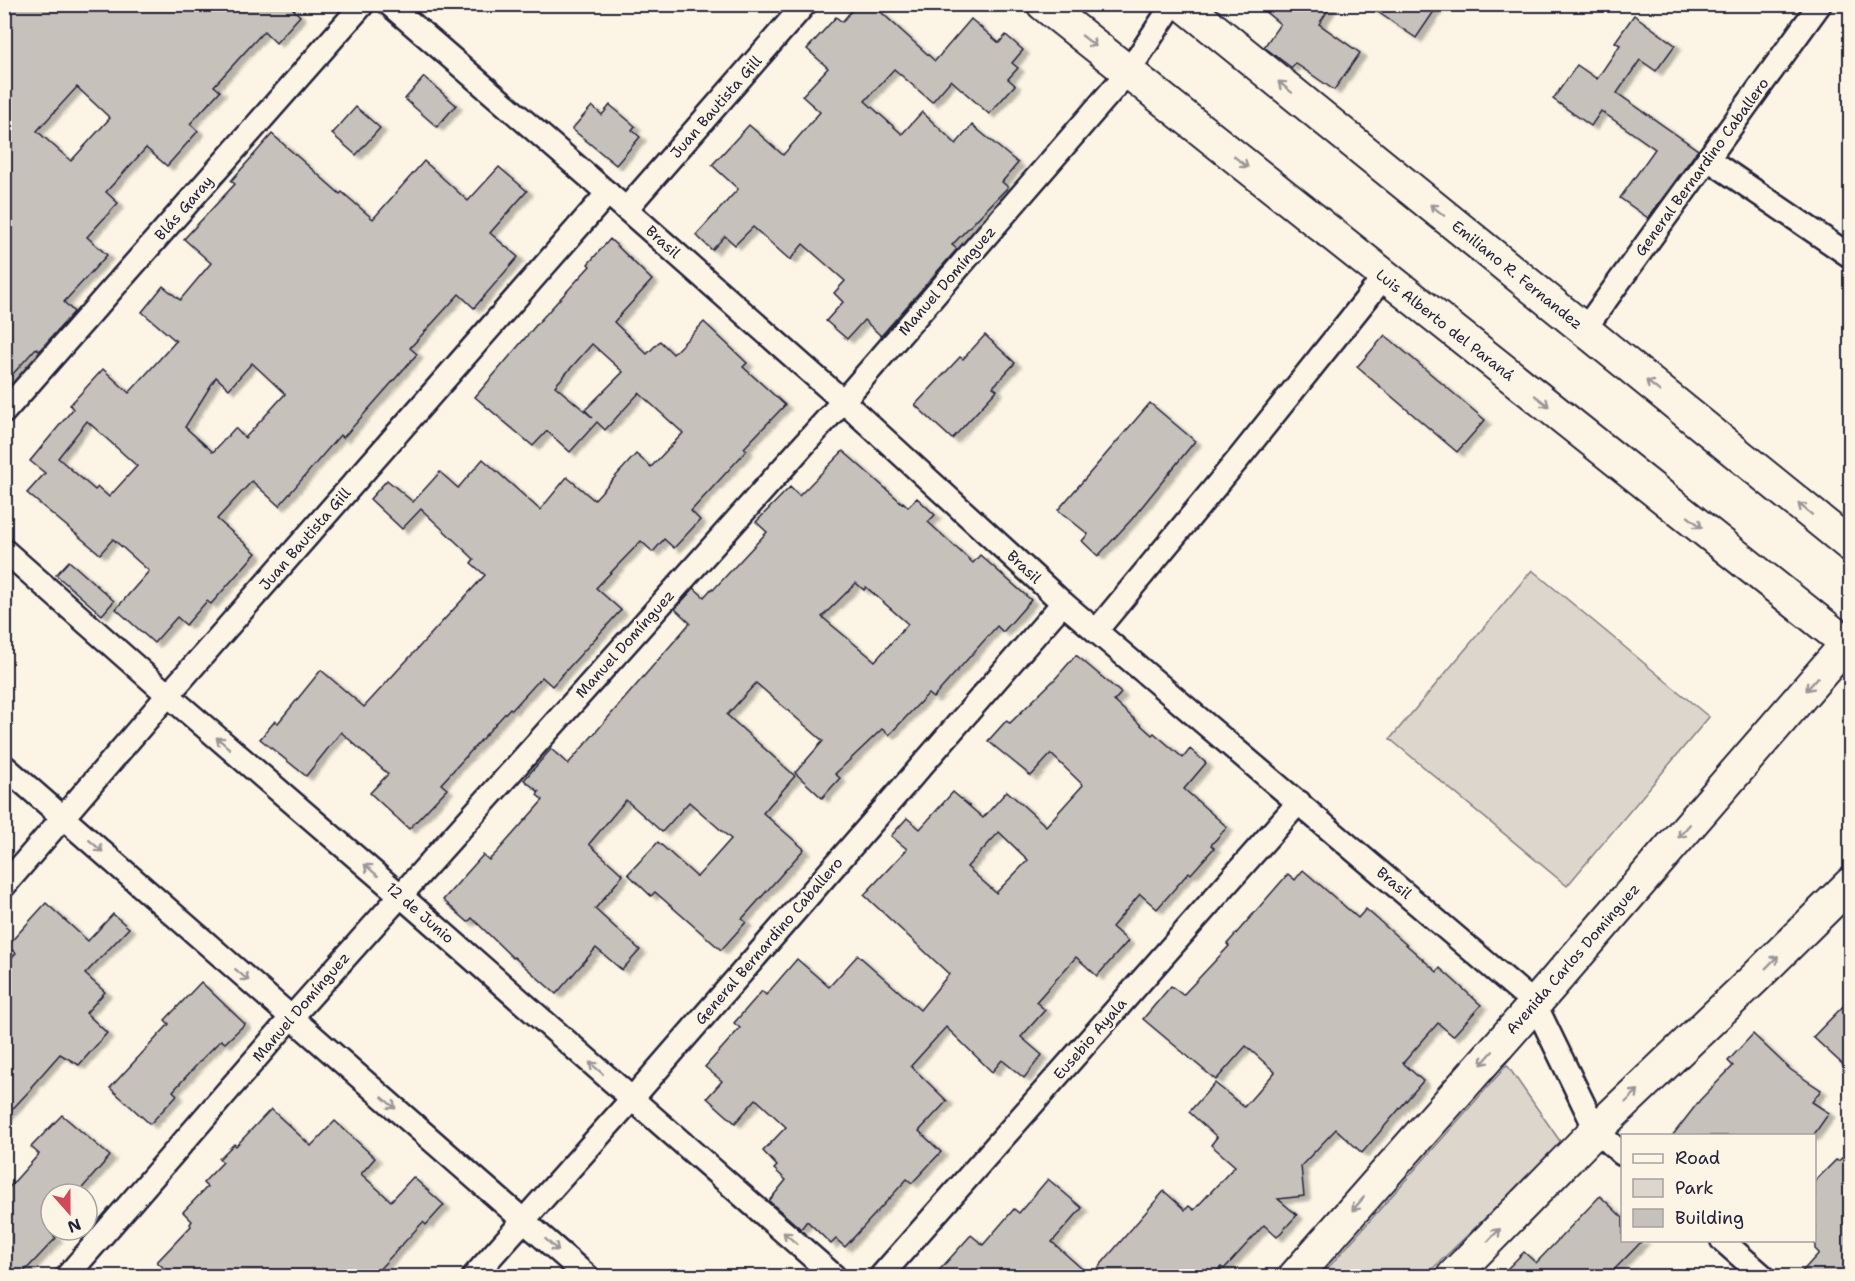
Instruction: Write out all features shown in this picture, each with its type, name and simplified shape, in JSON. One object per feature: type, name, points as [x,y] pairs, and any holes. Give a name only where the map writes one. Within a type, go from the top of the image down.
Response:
[{"type":"main road","name":"Luis Alberto del Paraná","points":[[1043,4],[1384,277],[1850,643]]},
{"type":"main road","name":"Emiliano R. Fernandez","points":[[1183,4],[1851,545]]},
{"type":"main road","name":"Avenida Carlos Dominguez","points":[[1295,1276],[1850,643]]},
{"type":"main road","points":[[1453,1276],[1596,1130],[1851,884]]},
{"type":"street","name":"Blás Garay","points":[[4,412],[363,4]]},
{"type":"street","name":"Brasil","points":[[389,4],[843,401],[1063,603],[1535,1004],[1596,1130],[1621,1152]]},
{"type":"street","name":"Juan Bautista Gill","points":[[626,209],[806,4]]},
{"type":"street","name":"Manuel Domínguez","points":[[67,1276],[400,895],[843,401],[1128,72],[1173,4]]},
{"type":"street","name":"General Bernardino Caballero","points":[[1584,330],[1820,4]]},
{"type":"street","points":[[1708,159],[1851,255]]},
{"type":"street","name":"Juan Bautista Gill","points":[[4,886],[168,695],[608,194]]},
{"type":"street","points":[[1096,631],[1240,457],[1384,277]]},
{"type":"street","name":"12 de Junio","points":[[4,550],[834,1276]]},
{"type":"street","name":"General Bernardino Caballero","points":[[474,1276],[631,1100],[1063,603]]},
{"type":"street","points":[[4,766],[586,1276]]},
{"type":"street","name":"Eusebio Ayala","points":[[881,1276],[1299,802]]},
{"type":"street","points":[[1724,1242],[1763,1276]]},
{"type":"green space","points":[[1532,570],[1709,717],[1567,886],[1390,739]]},
{"type":"green space","points":[[1507,1065],[1562,1144],[1425,1276],[1321,1276]]},
{"type":"building","points":[[5,4],[288,4],[300,16],[276,43],[264,31],[214,86],[220,91],[190,124],[198,131],[167,166],[146,148],[106,192],[118,203],[87,237],[107,255],[64,302],[74,312],[39,351],[36,348],[4,384]],"holes":[[[77,87],[110,118],[71,161],[37,131]]]},
{"type":"building","points":[[857,4],[872,4],[935,61],[971,19],[999,43],[1006,35],[1023,50],[1012,63],[1018,68],[1008,79],[1015,85],[989,114],[951,80],[932,102],[894,69],[865,101],[902,134],[922,112],[956,144],[972,125],[1018,163],[1002,182],[1008,187],[952,245],[957,249],[881,336],[864,320],[847,339],[826,321],[843,302],[834,293],[845,281],[803,244],[790,260],[753,227],[735,245],[725,236],[712,250],[696,235],[738,189],[712,165],[749,125],[783,155],[820,112],[802,96],[828,68],[807,49],[836,17],[842,22]]},
{"type":"building","points":[[1256,4],[1332,4],[1319,24],[1360,53],[1334,90],[1295,63],[1292,68],[1264,47],[1280,24]]},
{"type":"building","points":[[1366,4],[1439,4],[1416,38]]},
{"type":"building","points":[[1634,15],[1675,45],[1656,71],[1640,60],[1617,93],[1698,150],[1648,218],[1620,198],[1655,149],[1601,111],[1591,126],[1553,99],[1577,65],[1597,79],[1620,45],[1615,42]]},
{"type":"building","points":[[424,77],[456,105],[437,127],[405,99]]},
{"type":"building","points":[[610,105],[635,126],[632,130],[640,137],[616,165],[572,129],[592,106],[602,115]]},
{"type":"building","points":[[356,107],[380,128],[356,155],[332,134]]},
{"type":"building","points":[[272,134],[340,194],[342,192],[373,219],[424,161],[468,201],[499,167],[527,191],[490,233],[518,257],[474,308],[459,294],[410,348],[417,354],[343,438],[340,435],[279,506],[252,481],[217,519],[256,553],[211,604],[207,601],[186,625],[177,617],[154,643],[116,609],[149,571],[113,539],[100,554],[27,493],[45,473],[30,461],[73,409],[70,405],[103,369],[129,393],[176,341],[142,312],[163,286],[180,300],[211,263],[184,239],[235,184],[231,181]],"holes":[[[252,363],[285,394],[245,438],[235,428],[213,452],[185,427],[216,377],[229,389]],[[87,421],[137,466],[109,497],[98,487],[95,490],[58,458]]]},
{"type":"building","points":[[610,239],[652,280],[614,322],[647,354],[660,341],[673,354],[704,322],[747,363],[743,367],[785,405],[744,448],[747,450],[691,511],[700,520],[674,548],[664,539],[653,552],[641,541],[596,588],[621,610],[552,686],[542,677],[512,710],[510,708],[441,784],[447,789],[409,829],[370,793],[388,774],[341,732],[306,776],[260,739],[275,721],[278,723],[321,670],[364,707],[485,575],[471,563],[474,559],[421,509],[402,529],[370,499],[387,480],[413,502],[440,472],[458,488],[483,459],[540,510],[567,477],[594,500],[636,454],[651,467],[683,433],[639,393],[605,430],[597,422],[570,452],[547,431],[533,446],[475,397],[590,266],[588,264]],"holes":[[[592,344],[623,372],[585,410],[593,418],[555,386]]]},
{"type":"building","points":[[985,335],[1015,363],[993,387],[997,390],[952,439],[915,405],[960,357],[963,359]]},
{"type":"building","points":[[1385,335],[1485,420],[1457,452],[1357,367]]},
{"type":"building","points":[[1150,403],[1195,441],[1132,519],[1098,556],[1082,541],[1088,534],[1058,510]]},
{"type":"building","points":[[843,451],[908,507],[917,498],[935,515],[928,522],[973,563],[980,555],[1031,600],[1003,632],[997,626],[933,698],[928,694],[889,735],[882,729],[835,774],[840,778],[822,798],[795,773],[823,741],[756,683],[727,715],[795,776],[763,813],[804,849],[742,919],[746,922],[721,950],[655,892],[651,896],[628,874],[658,842],[697,877],[731,839],[689,802],[662,832],[626,800],[589,844],[623,875],[595,909],[640,950],[622,970],[596,948],[556,994],[513,958],[472,918],[468,922],[443,900],[483,855],[489,860],[498,851],[543,800],[537,795],[539,792],[524,780],[551,749],[568,764],[690,623],[675,609],[694,588],[704,597],[712,588],[713,590],[767,532],[756,522],[790,487],[799,496]],"holes":[[[856,583],[864,590],[866,587],[908,624],[875,661],[822,617]]]},
{"type":"building","points":[[69,561],[114,601],[102,615],[56,575]]},
{"type":"building","points":[[1076,655],[1121,693],[1114,701],[1152,735],[1154,733],[1183,758],[1190,749],[1206,763],[1184,789],[1227,827],[1211,845],[1214,848],[1191,874],[1189,872],[1157,909],[1140,894],[1112,927],[1128,941],[1097,976],[1076,957],[1036,1002],[1045,1010],[1021,1037],[1042,1055],[1024,1078],[1002,1060],[992,1072],[946,1027],[911,1066],[947,1101],[919,1131],[941,1152],[912,1183],[907,1179],[845,1247],[836,1239],[831,1244],[807,1221],[801,1229],[769,1201],[786,1180],[774,1169],[777,1166],[763,1151],[786,1127],[756,1099],[735,1123],[707,1098],[722,1081],[705,1067],[740,1028],[734,1023],[762,991],[766,995],[797,959],[829,987],[858,955],[920,1010],[949,974],[864,895],[907,849],[891,836],[907,818],[920,829],[953,792],[983,818],[1007,791],[1046,826],[1083,785],[1051,754],[1031,776],[988,741],[1006,721],[1010,723]],"holes":[[[999,832],[1028,860],[996,893],[967,867]]]},
{"type":"building","points":[[1303,870],[1358,918],[1366,909],[1437,972],[1440,968],[1481,1005],[1453,1036],[1438,1023],[1403,1063],[1423,1081],[1362,1153],[1336,1129],[1301,1166],[1304,1196],[1278,1199],[1297,1215],[1277,1237],[1264,1225],[1224,1269],[1221,1267],[1212,1276],[1091,1276],[1164,1191],[1185,1210],[1189,1206],[1194,1210],[1235,1166],[1211,1145],[1217,1137],[1189,1112],[1215,1083],[1244,1107],[1275,1072],[1246,1046],[1216,1080],[1143,1019],[1171,986],[1183,995],[1229,946],[1227,944],[1288,874],[1295,880]]},
{"type":"building","points":[[46,903],[88,941],[113,914],[129,928],[85,974],[105,992],[86,1013],[107,1033],[79,1065],[60,1054],[4,1118],[4,965],[16,953],[7,946]]},
{"type":"building","points":[[201,982],[245,1024],[225,1043],[221,1040],[204,1057],[173,1091],[177,1095],[150,1124],[110,1088],[169,1024],[165,1020]]},
{"type":"building","points":[[1851,998],[1851,1072],[1813,1037]]},
{"type":"building","points":[[1753,1034],[1791,1070],[1821,1090],[1812,1102],[1829,1113],[1814,1134],[1674,1134],[1700,1100],[1733,1066],[1728,1061]]},
{"type":"building","points":[[271,1109],[311,1146],[335,1121],[375,1158],[361,1174],[391,1201],[413,1177],[444,1205],[426,1225],[423,1222],[373,1276],[173,1276],[157,1262],[191,1226],[192,1221],[183,1212],[207,1187],[203,1183],[223,1162],[219,1159],[234,1144],[236,1146]]},
{"type":"building","points":[[62,1115],[110,1156],[87,1182],[39,1182],[39,1242],[52,1242],[20,1276],[4,1276],[4,1193],[39,1154],[31,1147]]},
{"type":"building","points":[[1851,1151],[1851,1276],[1798,1276],[1819,1253],[1815,1249],[1816,1180],[1836,1160],[1838,1161]]},
{"type":"building","points":[[1048,1179],[1082,1208],[1052,1242],[1090,1276],[934,1276],[971,1235],[983,1245],[1014,1209],[1019,1213]]},
{"type":"building","points":[[1600,1196],[1621,1216],[1621,1242],[1641,1242],[1608,1276],[1500,1276],[1524,1252],[1536,1263]]}]
